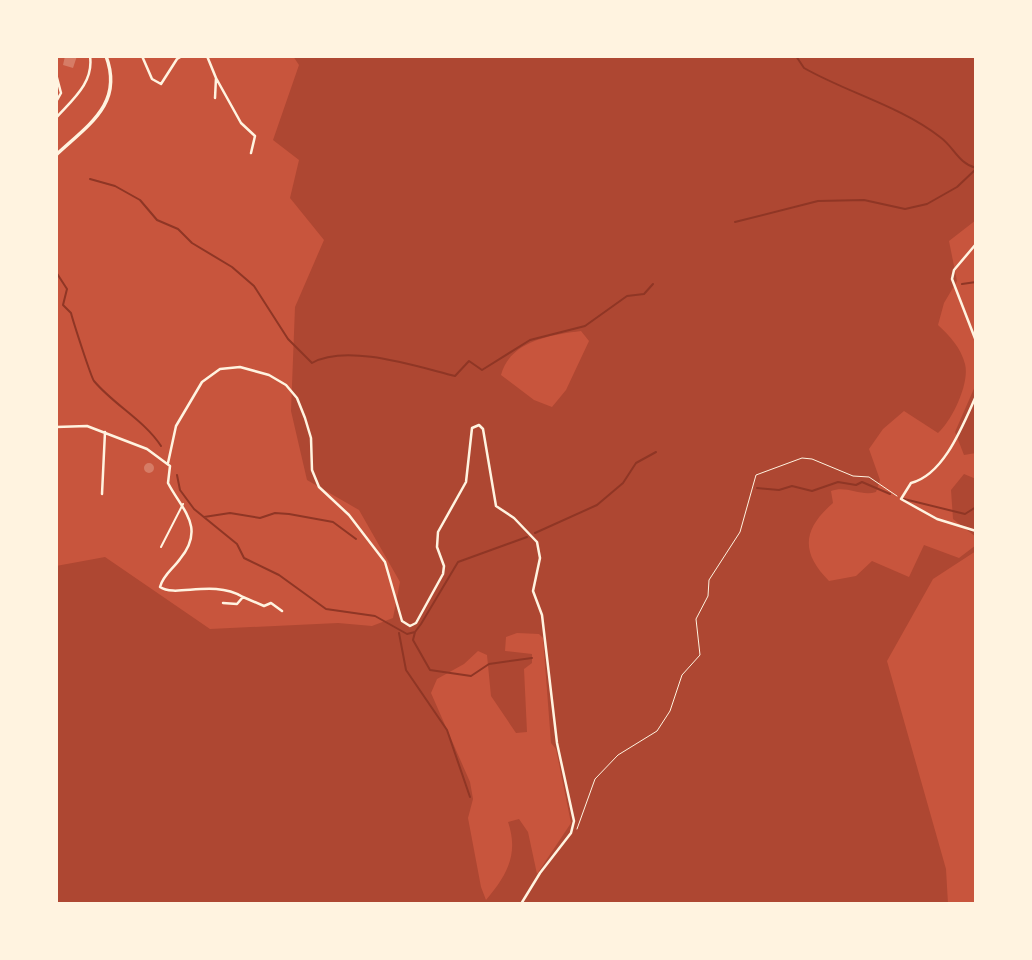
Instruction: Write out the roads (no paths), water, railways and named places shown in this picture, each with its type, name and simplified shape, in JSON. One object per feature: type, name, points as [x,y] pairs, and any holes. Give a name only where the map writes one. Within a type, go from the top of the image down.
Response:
[{"type":"main road","points":[[56,154],[102,111],[110,98],[112,75],[106,56]]},
{"type":"street","points":[[56,118],[87,81],[91,70],[90,56]]},
{"type":"street","points":[[142,56],[152,79],[157,83],[163,82],[177,58],[182,56]]},
{"type":"street","points":[[207,56],[240,123],[255,136],[251,153]]},
{"type":"street","points":[[56,74],[61,93],[56,102]]},
{"type":"street","points":[[215,98],[216,78]]},
{"type":"street","points":[[976,244],[954,270],[952,279],[976,341]]},
{"type":"street","points":[[282,611],[271,603],[264,606],[219,587],[171,591],[160,587],[189,545],[191,517],[168,483],[168,463],[176,426],[202,382],[220,369],[240,367],[270,375],[286,385],[297,398],[305,418],[311,438],[312,470],[319,488],[349,515],[385,562],[402,621],[410,626],[416,623],[443,574],[438,533],[466,482],[471,431],[475,425],[480,425],[483,429],[496,506],[514,518],[537,542],[540,558],[533,591],[542,615],[556,743],[571,802],[571,832],[521,904]]},
{"type":"street","points":[[976,396],[958,434],[941,460],[926,479],[911,483],[901,499],[937,519],[976,531]]},
{"type":"street","points":[[56,427],[87,426],[147,449],[168,463]]},
{"type":"street","points":[[102,494],[105,432]]},
{"type":"street","points":[[161,547],[183,504]]},
{"type":"street","points":[[223,603],[237,604],[243,597]]},
{"type":"waterway","points":[[796,56],[804,68],[924,126],[945,141],[960,159],[976,168]]},
{"type":"waterway","points":[[735,222],[818,201],[864,200],[905,209],[927,204],[957,187],[976,169]]},
{"type":"waterway","points":[[90,179],[115,186],[140,200],[157,220],[178,229],[192,243],[232,267],[254,286],[288,339],[312,363],[327,357],[344,355],[383,359],[455,376],[469,361],[482,370],[530,340],[585,326],[627,296],[644,294],[653,284]]},
{"type":"waterway","points":[[56,272],[67,289],[63,305],[71,313],[94,381],[146,428],[161,446]]},
{"type":"waterway","points":[[962,284],[976,282]]},
{"type":"waterway","points":[[535,533],[597,505],[623,483],[636,463],[656,452]]},
{"type":"waterway","points":[[177,475],[180,490],[194,509],[237,544],[244,558],[279,575],[326,609],[375,616],[407,634],[415,632],[421,624],[458,562],[527,537]]},
{"type":"waterway","points":[[757,488],[779,490],[792,486],[812,491],[838,482],[856,485],[862,482],[890,494]]},
{"type":"waterway","points":[[904,499],[965,514],[976,507]]},
{"type":"waterway","points":[[204,517],[230,513],[260,518],[275,513],[289,514],[333,522],[356,539]]},
{"type":"waterway","points":[[415,632],[413,640],[430,670],[471,676],[489,664],[532,658]]},
{"type":"waterway","points":[[399,633],[406,670],[447,730],[470,797]]}]
